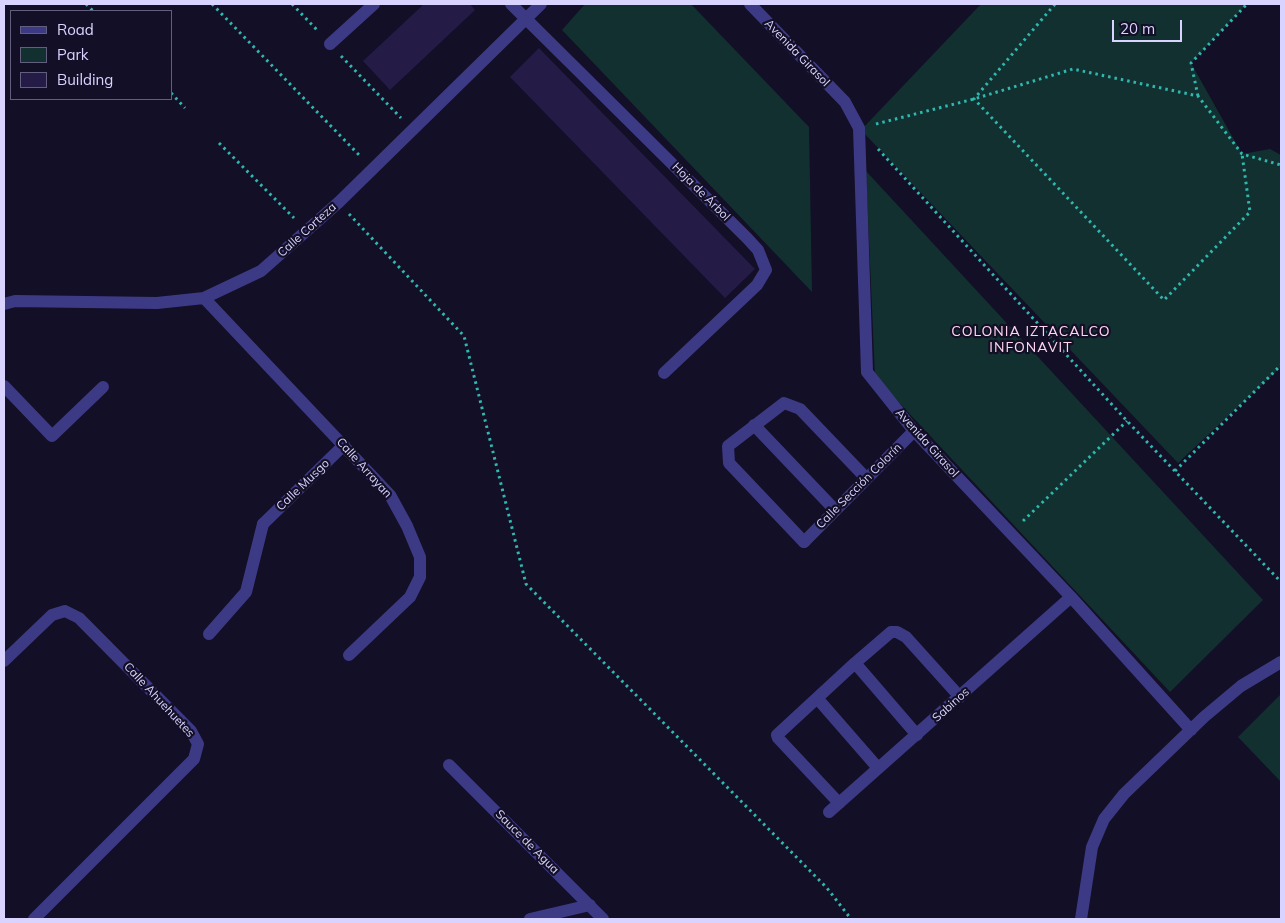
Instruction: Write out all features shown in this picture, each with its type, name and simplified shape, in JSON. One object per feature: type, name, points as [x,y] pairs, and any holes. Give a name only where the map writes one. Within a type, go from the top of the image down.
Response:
[{"type":"street","points":[[330,44],[374,4]]},
{"type":"street","points":[[511,4],[525,18]]},
{"type":"street","name":"Calle Corteza","points":[[4,304],[15,301],[157,303],[204,298],[261,271],[339,202],[541,4]]},
{"type":"street","name":"Avenida Girasol","points":[[750,4],[845,102],[859,128],[868,372],[914,431],[1011,532],[1191,730]]},
{"type":"street","name":"Hoja de Árbol","points":[[525,18],[747,238],[758,250],[766,270],[756,285],[664,373]]},
{"type":"street","name":"Calle Arrayan","points":[[204,298],[390,495],[407,526],[420,557],[420,578],[410,597],[349,655]]},
{"type":"street","points":[[4,386],[52,436],[103,387]]},
{"type":"street","points":[[835,510],[754,425],[784,403],[800,409],[866,478]]},
{"type":"street","name":"Calle Sección Colorín","points":[[754,425],[728,446],[729,463],[804,542],[914,431]]},
{"type":"street","name":"Calle Musgo","points":[[209,634],[246,592],[263,524],[344,445]]},
{"type":"street","name":"Sabinos","points":[[816,698],[776,736],[834,807],[1071,597]]},
{"type":"street","name":"Calle Ahuehuetes","points":[[4,661],[52,615],[65,611],[79,618],[191,731],[198,744],[194,759],[34,919]]},
{"type":"street","points":[[878,768],[816,698],[891,632],[897,632],[906,637],[960,697]]},
{"type":"street","points":[[1081,919],[1092,847],[1104,819],[1124,794],[1191,730],[1241,686],[1281,662]]},
{"type":"street","points":[[856,663],[917,735]]},
{"type":"street","name":"Sauce de Agua","points":[[450,765],[603,919]]},
{"type":"street","points":[[530,919],[590,905]]},
{"type":"path","points":[[212,4],[372,168]]},
{"type":"path","points":[[292,4],[412,129]]},
{"type":"path","points":[[974,99],[1055,4]]},
{"type":"path","points":[[974,99],[1164,300],[1250,212],[1242,154],[1198,96],[1191,63],[1247,4]]},
{"type":"path","points":[[1198,96],[1072,69],[974,99],[859,128],[1127,421],[1281,582]]},
{"type":"path","points":[[172,94],[186,108]]},
{"type":"path","points":[[219,143],[306,231]]},
{"type":"path","points":[[1242,154],[1281,165]]},
{"type":"path","points":[[339,202],[464,336],[526,584],[827,888],[850,919]]},
{"type":"path","points":[[1175,471],[1281,365]]},
{"type":"path","points":[[1011,532],[1127,421]]},
{"type":"green space","points":[[585,4],[691,4],[809,127],[812,292],[562,30]]},
{"type":"green space","points":[[981,4],[1247,4],[1191,63],[1242,154],[1270,149],[1281,155],[1281,367],[1178,463],[861,130]]},
{"type":"green space","points":[[866,171],[1263,600],[1170,692],[875,377]]},
{"type":"green space","points":[[1281,694],[1281,782],[1238,737]]},
{"type":"building","points":[[424,4],[470,4],[475,10],[390,90],[363,61]]},
{"type":"building","points":[[539,48],[755,269],[725,298],[510,77]]},
{"type":"district","name":"COLONIA IZTACALCO INFONAVIT","points":[[1031,340]]}]
